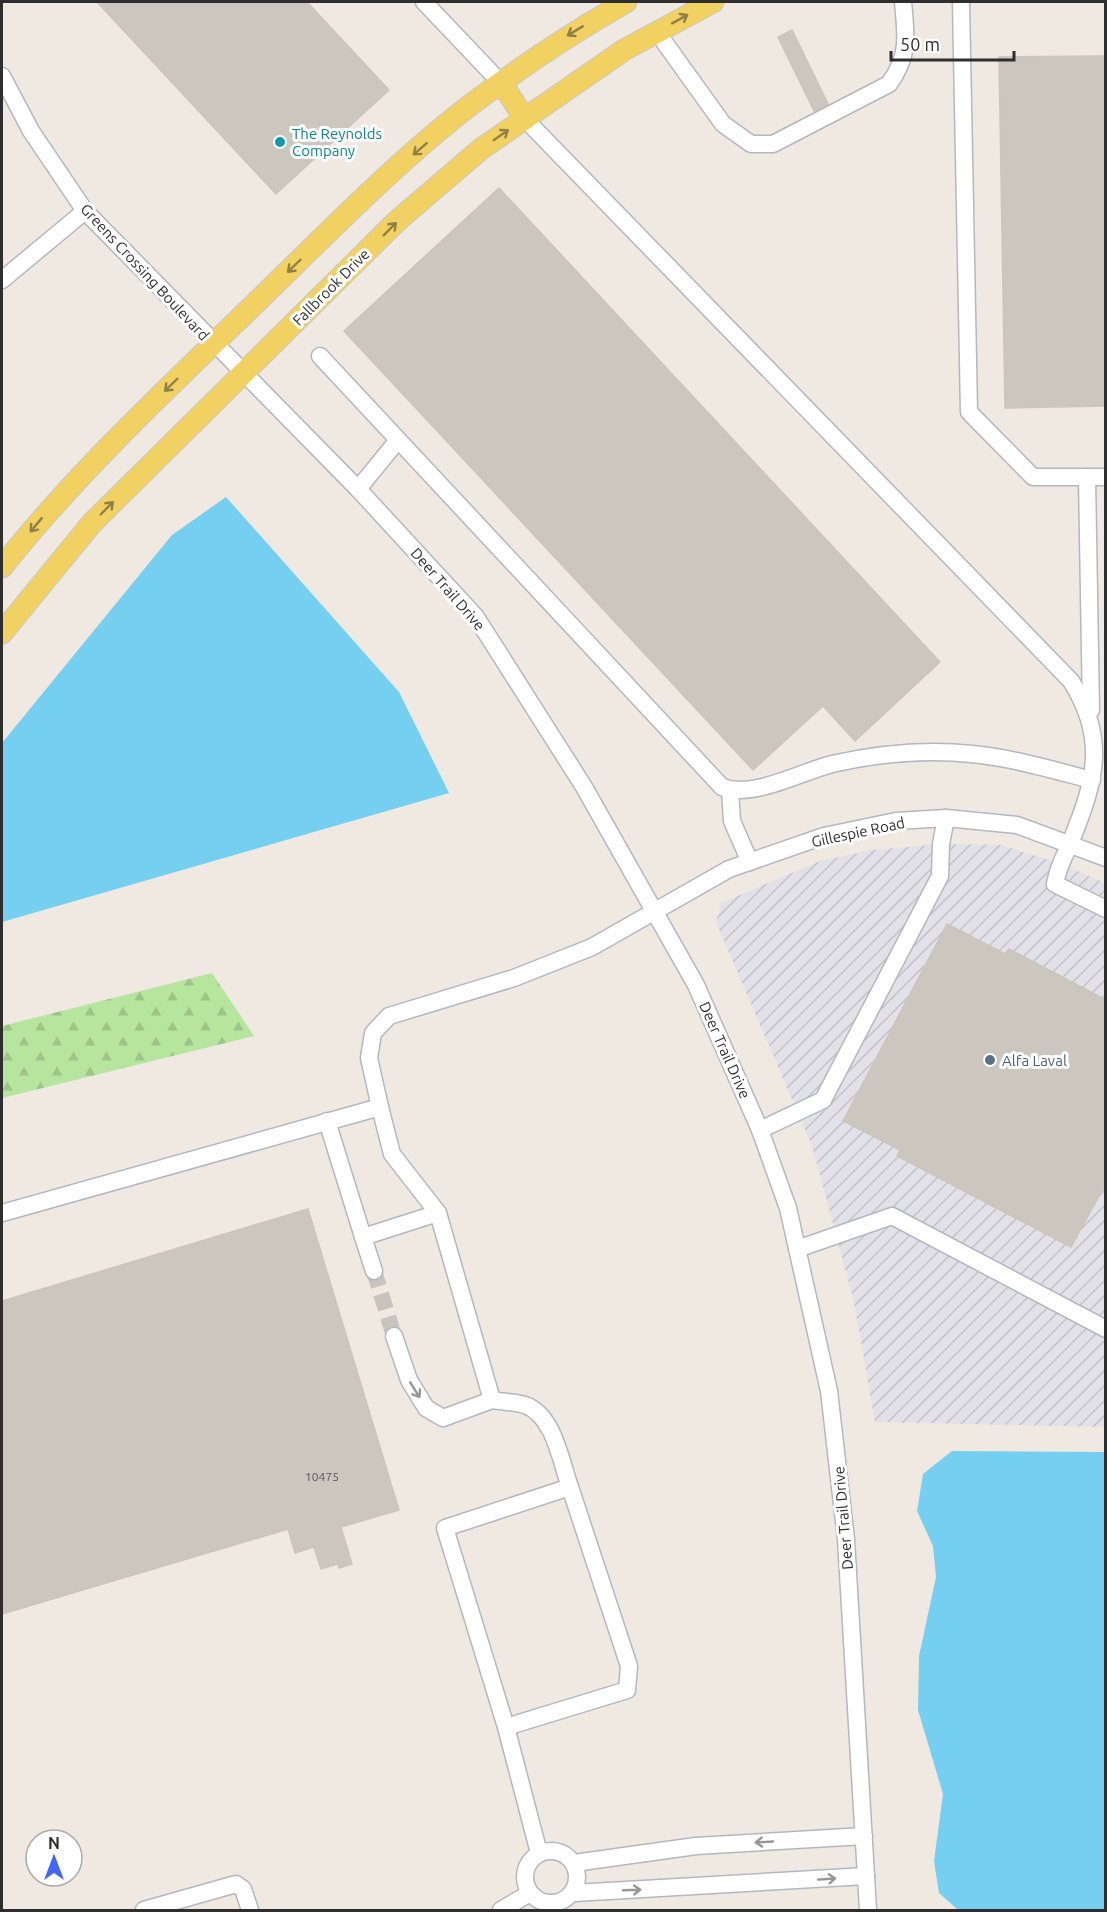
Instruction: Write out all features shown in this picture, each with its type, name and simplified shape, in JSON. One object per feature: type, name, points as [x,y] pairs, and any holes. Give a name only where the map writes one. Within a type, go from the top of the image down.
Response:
[{"type":"main road","name":"Fallbrook Drive","points":[[2,633],[92,523],[397,222],[482,148],[624,50],[713,2]]},
{"type":"main road","points":[[2,567],[61,495],[371,192],[459,114],[567,36],[618,3]]},
{"type":"main road","points":[[502,84],[525,119]]},
{"type":"street","points":[[424,2],[502,84]]},
{"type":"street","points":[[657,32],[723,124],[751,144],[772,144],[889,84],[902,67],[906,46],[903,2]]},
{"type":"street","points":[[961,2],[969,412],[1033,477],[1106,477]]},
{"type":"street","name":"Greens Crossing Boulevard","points":[[2,76],[6,100],[85,211],[213,344]]},
{"type":"street","points":[[525,119],[1071,681],[1086,700],[1095,723],[1099,752],[1092,780],[1070,843],[1059,863],[1055,884],[1106,909]]},
{"type":"street","points":[[2,280],[85,211]]},
{"type":"street","name":"Deer Trail Drive","points":[[213,344],[358,489],[476,617],[584,787],[696,985],[760,1130],[788,1208],[829,1391],[846,1539],[868,1911]]},
{"type":"street","points":[[320,356],[722,787],[745,791],[833,764],[916,753],[971,753],[1092,780]]},
{"type":"street","points":[[358,489],[398,440]]},
{"type":"street","points":[[1087,477],[1091,713]]},
{"type":"street","points":[[730,790],[732,821],[750,862]]},
{"type":"street","points":[[760,1130],[823,1100],[940,876],[940,844],[946,818]]},
{"type":"street","name":"Gillespie Road","points":[[438,1214],[392,1154],[380,1107],[369,1058],[373,1033],[389,1017],[514,978],[592,947],[656,913],[729,869],[824,836],[896,821],[946,818],[1017,825],[1106,858]]},
{"type":"street","points":[[2,1213],[380,1107]]},
{"type":"street","points":[[327,1121],[374,1271]]},
{"type":"street","points":[[363,1237],[438,1214],[492,1400]]},
{"type":"street","points":[[797,1249],[892,1216],[1106,1329]]},
{"type":"street","points":[[394,1336],[409,1380],[426,1408],[443,1418],[492,1400],[526,1406],[540,1414],[551,1432],[629,1666],[627,1690],[506,1727]]},
{"type":"street","points":[[539,1853],[506,1727],[445,1528],[570,1487]]},
{"type":"street","points":[[864,1836],[696,1846],[574,1863],[560,1854],[539,1853],[527,1864],[525,1881],[530,1893],[538,1901],[550,1902],[564,1900],[574,1893],[866,1876]]},
{"type":"street","points":[[574,1863],[577,1880],[574,1893]]},
{"type":"street","points":[[144,1911],[236,1884],[243,1889],[250,1911]]},
{"type":"street","points":[[501,1911],[530,1893]]},
{"type":"shaded area","points":[[941,844],[1001,845],[1059,863],[1105,883],[1105,1427],[875,1422],[854,1302],[812,1146],[716,922],[721,903],[820,861],[873,850]]},
{"type":"green space","points":[[212,973],[254,1036],[2,1098],[2,1026]]},
{"type":"water","points":[[226,497],[399,692],[449,793],[2,922],[2,743],[172,535]]},
{"type":"water","points":[[952,1451],[1105,1452],[1105,1910],[958,1910],[939,1893],[934,1861],[943,1794],[918,1710],[919,1656],[936,1577],[933,1546],[917,1511],[923,1474]]},
{"type":"building","name":"The Reynolds Company","points":[[97,2],[307,2],[389,90],[276,194]]},
{"type":"building","points":[[792,30],[831,110],[817,117],[778,37]]},
{"type":"building","points":[[1106,56],[1106,406],[1005,408],[999,57]]},
{"type":"building","points":[[499,188],[940,662],[855,741],[823,706],[753,770],[344,331]]},
{"type":"building","name":"Alfa Laval","points":[[947,924],[1005,954],[1009,949],[1106,1000],[1106,1183],[1071,1247],[897,1156],[900,1150],[843,1121]]},
{"type":"building","points":[[308,1209],[399,1510],[341,1527],[352,1564],[339,1568],[338,1564],[321,1569],[314,1547],[295,1553],[288,1529],[2,1614],[2,1301]]},
{"type":"tunnel","points":[[374,1271],[394,1336]]},
{"type":"place","name":"The Reynolds Company","points":[[280,142]]},
{"type":"place","name":"Alfa Laval","points":[[990,1060]]}]
